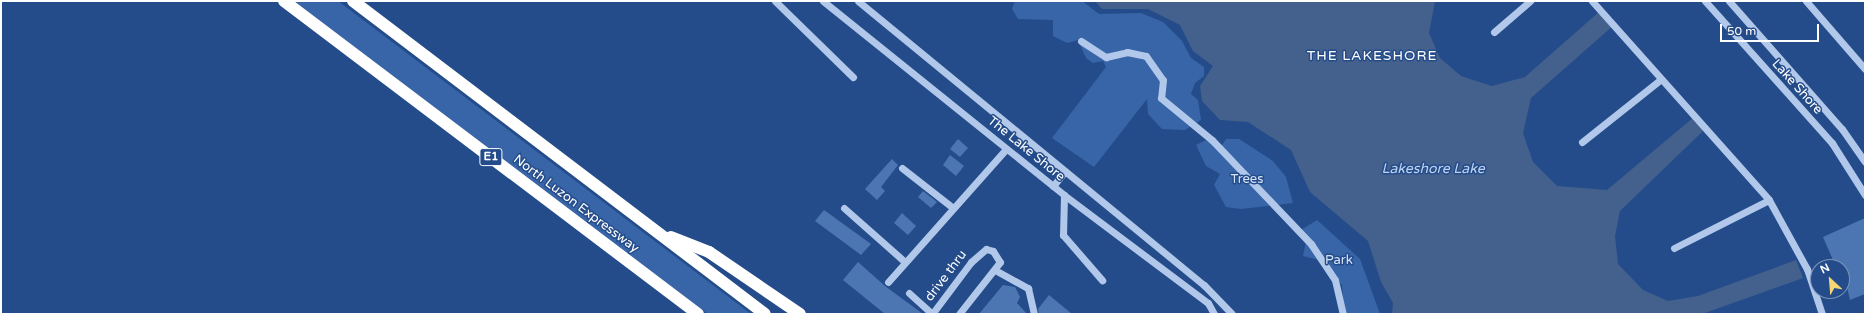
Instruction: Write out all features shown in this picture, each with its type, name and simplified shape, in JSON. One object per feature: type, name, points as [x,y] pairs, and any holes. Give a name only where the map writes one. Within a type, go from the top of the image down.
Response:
[{"type":"highway","name":"North Luzon Expressway","points":[[284,1],[698,314]]},
{"type":"highway","name":"North Luzon Expressway","points":[[353,1],[765,314]]},
{"type":"highway","points":[[656,231],[709,252],[800,314]]},
{"type":"street","points":[[775,1],[853,77]]},
{"type":"street","name":"The Lake Shore","points":[[823,1],[1064,195],[1208,304],[1214,314]]},
{"type":"street","name":"The Lake Shore","points":[[858,1],[1204,285],[1232,314]]},
{"type":"street","points":[[1494,32],[1530,1]]},
{"type":"street","points":[[1592,1],[1660,80],[1769,200],[1807,269],[1822,314]]},
{"type":"street","name":"Lake Shore","points":[[1705,1],[1832,143],[1865,195]]},
{"type":"street","name":"Lake Shore","points":[[1729,1],[1842,129],[1865,162]]},
{"type":"street","points":[[1806,1],[1865,69]]},
{"type":"street","points":[[1081,41],[1106,57],[1126,52],[1146,56],[1163,80],[1161,98],[1212,140],[1311,244],[1335,280],[1343,314]]},
{"type":"street","points":[[1582,142],[1660,80]]},
{"type":"street","points":[[888,282],[904,261],[954,208],[1006,149]]},
{"type":"street","points":[[902,168],[954,208]]},
{"type":"street","points":[[1053,186],[1065,172]]},
{"type":"street","points":[[1064,195],[1063,235],[1102,280]]},
{"type":"street","points":[[1674,248],[1769,200]]},
{"type":"street","points":[[844,208],[904,261]]},
{"type":"street","name":"drive thru","points":[[932,314],[971,262],[986,249],[1000,258],[995,270]]},
{"type":"street","points":[[959,314],[995,270],[1018,279],[1028,288],[1034,314]]},
{"type":"street","points":[[909,293],[932,314]]},
{"type":"green space","points":[[294,1],[338,1],[751,314],[708,314]]},
{"type":"green space","points":[[1015,1],[1082,1],[1099,14],[1141,13],[1163,22],[1182,41],[1191,58],[1204,67],[1204,76],[1195,83],[1191,94],[1198,100],[1201,120],[1185,130],[1162,129],[1148,114],[1147,99],[1094,167],[1052,138],[1106,67],[1103,61],[1093,63],[1086,58],[1078,40],[1067,43],[1053,36],[1053,20],[1018,19],[1012,9]]},
{"type":"green space","name":"Trees","points":[[1208,139],[1222,145],[1226,139],[1239,139],[1273,161],[1286,177],[1293,203],[1241,209],[1226,207],[1214,185],[1220,174],[1206,166],[1196,145]]},
{"type":"green space","name":"Park","points":[[1317,220],[1360,259],[1380,314],[1344,314],[1342,285],[1319,260],[1303,256],[1306,241],[1301,230]]},
{"type":"water","name":"Lakeshore Lake","points":[[1095,1],[1435,1],[1429,33],[1440,58],[1461,76],[1492,86],[1525,77],[1600,11],[1614,25],[1531,98],[1523,133],[1533,162],[1557,186],[1607,190],[1694,117],[1703,131],[1620,211],[1615,236],[1618,264],[1643,290],[1668,301],[1698,296],[1796,260],[1803,278],[1702,314],[1392,314],[1393,303],[1381,282],[1368,241],[1310,192],[1291,150],[1248,122],[1220,120],[1202,101],[1200,86],[1213,66],[1193,51],[1180,25],[1148,9],[1102,9]]},
{"type":"building","points":[[958,139],[968,148],[960,157],[950,149]]},
{"type":"building","points":[[950,155],[964,166],[956,176],[943,165]]},
{"type":"building","points":[[892,159],[898,165],[881,187],[885,191],[877,200],[865,189]]},
{"type":"building","points":[[923,191],[937,202],[931,208],[918,197]]},
{"type":"building","points":[[824,210],[871,244],[861,255],[815,221]]},
{"type":"building","points":[[902,213],[916,226],[908,235],[894,223]]},
{"type":"building","points":[[1865,218],[1865,294],[1850,300],[1850,259],[1833,259],[1823,237]]},
{"type":"building","points":[[858,262],[885,286],[923,314],[885,314],[843,280]]},
{"type":"building","points":[[1003,285],[1015,287],[1020,297],[1017,303],[1027,314],[979,314]]},
{"type":"building","points":[[1049,295],[1072,314],[1039,314],[1038,309]]},
{"type":"district","name":"THE LAKESHORE","points":[[1372,56]]}]
